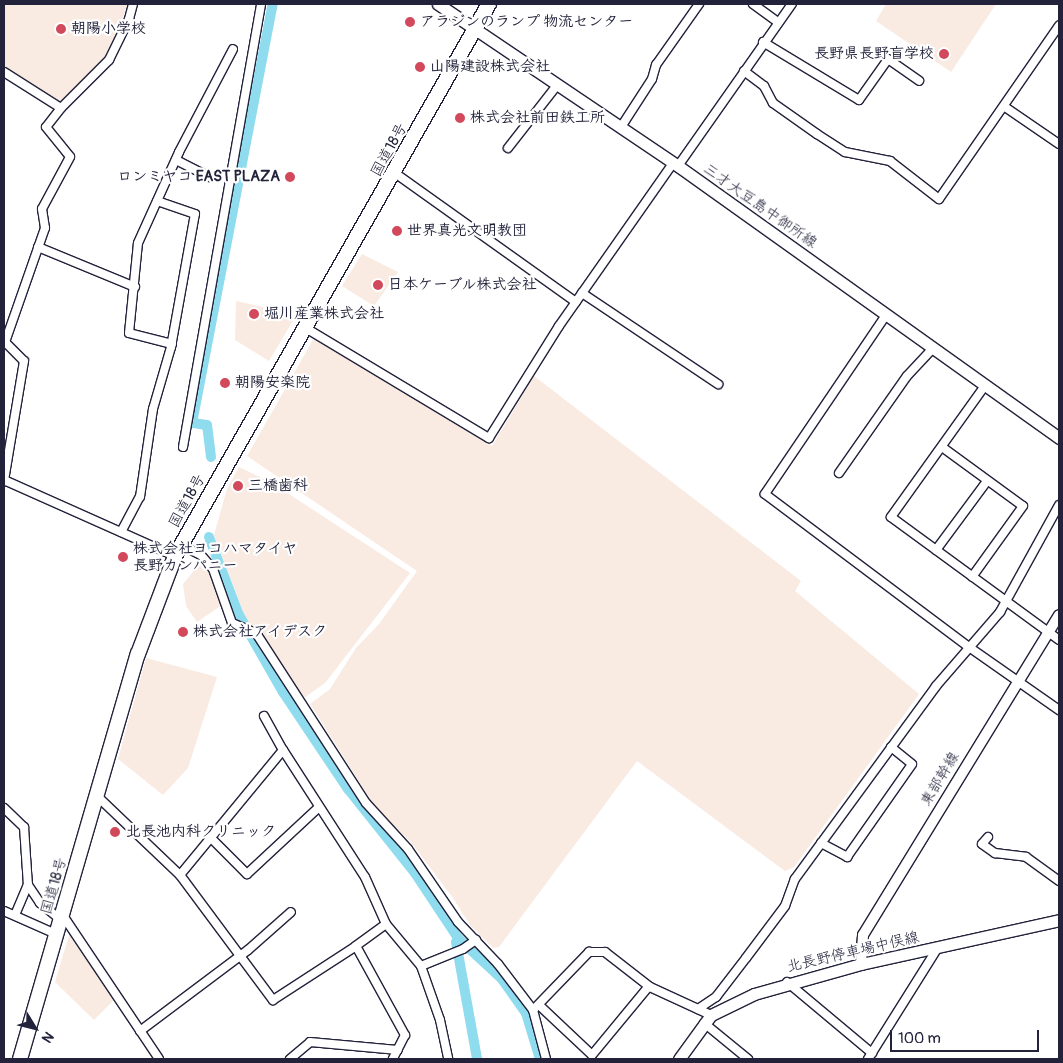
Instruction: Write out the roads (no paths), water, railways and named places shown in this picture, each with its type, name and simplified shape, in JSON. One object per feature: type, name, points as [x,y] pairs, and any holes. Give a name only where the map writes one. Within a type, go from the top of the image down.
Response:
[{"type":"highway","name":"国道18号","points":[[20,1059],[138,654],[178,551],[304,327],[395,173],[489,4]]},
{"type":"main road","name":"三才大豆島中御所線","points":[[438,4],[676,164],[984,387],[1059,438]]},
{"type":"main road","name":"北長野停車場中俣線","points":[[678,1059],[707,1019],[730,1003],[787,982],[1059,920]]},
{"type":"street","points":[[133,4],[129,19],[109,60],[61,108],[46,127],[70,157],[42,210],[45,228],[4,342],[24,361],[4,480],[122,532],[178,551],[201,555],[213,570],[232,623],[256,632],[366,803],[408,849],[458,922],[466,946],[592,1055],[649,986]]},
{"type":"street","points":[[183,447],[261,4]]},
{"type":"street","points":[[621,128],[652,79],[656,64],[699,4]]},
{"type":"street","points":[[753,4],[778,22]]},
{"type":"street","points":[[304,327],[489,438],[582,293],[792,4]]},
{"type":"street","points":[[744,71],[764,86],[773,103],[817,134],[845,152],[890,161],[939,199],[1005,107],[1059,26]]},
{"type":"street","points":[[763,42],[859,100],[888,59],[919,80]]},
{"type":"street","points":[[172,344],[129,333],[138,243],[176,160],[233,49]]},
{"type":"street","points":[[4,72],[61,108]]},
{"type":"street","points":[[508,148],[558,84]]},
{"type":"street","points":[[1005,107],[1059,144]]},
{"type":"street","points":[[176,160],[208,177]]},
{"type":"street","points":[[395,173],[576,302]]},
{"type":"street","points":[[122,532],[140,497],[153,410],[172,344],[196,214],[157,201]]},
{"type":"street","points":[[38,247],[135,287]]},
{"type":"street","points":[[582,293],[718,384]]},
{"type":"street","points":[[886,315],[765,494],[969,647],[1059,710]]},
{"type":"street","points":[[839,474],[907,376],[932,349]]},
{"type":"street","points":[[984,387],[891,517],[1005,603],[1059,640]]},
{"type":"street","points":[[942,447],[1023,506],[972,577]]},
{"type":"street","points":[[936,550],[987,481]]},
{"type":"street","points":[[698,1009],[716,997],[763,936],[785,906],[795,879],[821,843],[891,747],[1005,603],[1018,573],[1059,504]]},
{"type":"street","name":"東部幹線","points":[[861,964],[863,935],[1059,615]]},
{"type":"street","points":[[264,716],[283,750],[365,876],[386,924],[421,966],[440,1020],[448,1059]]},
{"type":"street","points":[[821,843],[847,857],[912,764],[891,747]]},
{"type":"street","points":[[180,875],[283,750]]},
{"type":"street","points":[[97,796],[180,875],[274,1000],[386,924]]},
{"type":"street","points":[[211,838],[247,874],[319,807]]},
{"type":"street","points":[[4,808],[24,827],[28,885],[15,916]]},
{"type":"street","points":[[988,837],[982,844],[995,853],[1026,857],[1059,881]]},
{"type":"street","points":[[28,885],[40,903],[61,917],[159,1059]]},
{"type":"street","points":[[4,911],[56,934]]},
{"type":"street","points":[[140,1031],[242,955],[291,912]]},
{"type":"street","points":[[356,946],[405,1035],[393,1059]]},
{"type":"street","points":[[421,966],[466,946]]},
{"type":"street","points":[[787,982],[870,1056],[937,949]]},
{"type":"street","points":[[536,1008],[588,952],[605,952],[649,986],[698,1009],[748,1059]]},
{"type":"street","points":[[536,1008],[546,1059]]},
{"type":"street","points":[[290,1059],[310,1042],[398,1050]]},
{"type":"waterway","points":[[211,457],[207,425],[192,423],[273,4]]},
{"type":"waterway","points":[[209,537],[239,615],[283,692],[348,789],[415,873],[458,938],[502,979],[526,1013],[540,1059]]},
{"type":"waterway","points":[[456,942],[477,1059]]},
{"type":"place","name":"アラジンのランプ 物流センター","points":[[410,22]]},
{"type":"place","name":"朝陽小学校","points":[[61,29]]},
{"type":"place","name":"長野県長野盲学校","points":[[944,54]]},
{"type":"place","name":"山陽建設株式会社","points":[[420,67]]},
{"type":"place","name":"株式会社前田鉄工所","points":[[460,118]]},
{"type":"place","name":"ロンミヤコ EAST PLAZA","points":[[290,177]]},
{"type":"place","name":"世界真光文明教団","points":[[397,231]]},
{"type":"place","name":"日本ケーブル株式会社","points":[[378,285]]},
{"type":"place","name":"堀川産業株式会社","points":[[254,314]]},
{"type":"place","name":"朝陽安楽院","points":[[225,383]]},
{"type":"place","name":"三橋歯科","points":[[238,486]]},
{"type":"place","name":"株式会社ヨコハマタイヤ 長野カンパニー","points":[[123,557]]},
{"type":"place","name":"株式会社アイデスク","points":[[183,632]]},
{"type":"place","name":"北長池内科クリニック","points":[[115,832]]}]
